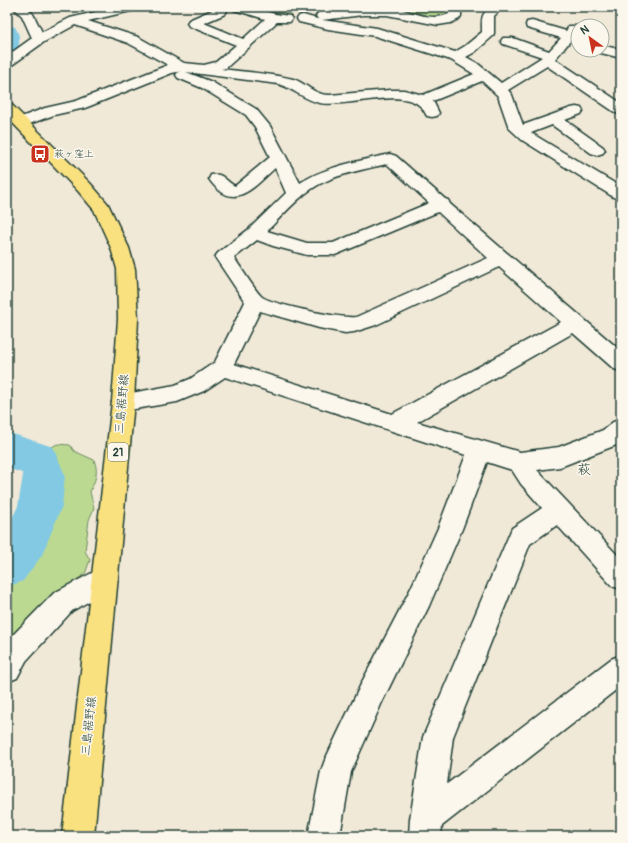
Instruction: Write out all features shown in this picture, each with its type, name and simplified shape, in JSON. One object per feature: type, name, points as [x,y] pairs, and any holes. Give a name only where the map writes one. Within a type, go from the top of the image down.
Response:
[{"type":"main road","name":"三島裾野線","points":[[14,115],[94,197],[102,208],[120,248],[126,269],[128,319],[123,402],[78,836]]},
{"type":"street","points":[[19,7],[26,14],[39,39]]},
{"type":"street","points":[[7,62],[39,39],[74,21],[131,7]]},
{"type":"street","points":[[238,7],[274,18],[302,19],[347,12],[386,11],[396,12],[426,21],[442,22],[455,16],[456,7]]},
{"type":"street","points":[[456,57],[470,49],[488,33],[488,15],[497,7]]},
{"type":"street","points":[[222,8],[194,23],[246,44]]},
{"type":"street","points":[[204,69],[221,65],[274,18]]},
{"type":"street","points":[[302,19],[328,25],[377,32],[456,57],[484,75],[500,89],[505,95],[517,128],[533,142],[621,194]]},
{"type":"street","points":[[74,21],[133,40],[175,68],[208,85],[251,112],[262,126],[291,182],[295,194]]},
{"type":"street","points":[[532,25],[570,36]]},
{"type":"street","points":[[500,89],[550,58],[570,39]]},
{"type":"street","points":[[508,41],[550,58],[617,104]]},
{"type":"street","points":[[610,51],[621,54]]},
{"type":"street","points":[[14,115],[50,111],[80,104],[175,68],[204,69],[217,73],[255,75],[296,85],[308,95],[322,99],[355,98],[392,93],[423,100],[484,75]]},
{"type":"street","points":[[423,100],[430,108],[432,113]]},
{"type":"street","points":[[521,131],[576,111]]},
{"type":"street","points":[[554,119],[597,150]]},
{"type":"street","points":[[501,259],[369,320],[354,325],[328,322],[281,311],[255,302],[224,257],[255,233],[295,194],[317,179],[390,158],[501,259],[621,363]]},
{"type":"street","points":[[217,179],[230,191],[235,192],[240,190],[270,164],[279,159]]},
{"type":"street","points":[[255,233],[279,242],[307,249],[335,249],[442,204]]},
{"type":"street","points":[[123,402],[177,393],[197,385],[222,368],[255,302]]},
{"type":"street","points":[[394,424],[575,323]]},
{"type":"street","points":[[222,368],[394,424],[520,462],[560,458],[611,438],[621,429]]},
{"type":"street","points":[[324,836],[336,771],[373,690],[420,597],[450,529],[480,449]]},
{"type":"street","points":[[520,462],[530,477],[621,577]]},
{"type":"street","points":[[426,827],[438,737],[521,536],[559,510]]},
{"type":"street","points":[[7,668],[16,651],[63,602],[105,578]]},
{"type":"street","points":[[426,827],[621,669]]},
{"type":"green space","points":[[246,7],[452,8],[446,17],[434,18],[355,9],[273,13]]},
{"type":"green space","points":[[57,444],[70,445],[74,451],[94,460],[96,476],[90,492],[94,508],[89,520],[85,551],[90,560],[85,574],[69,585],[26,621],[7,644],[7,578],[30,556],[46,516],[50,504],[52,479],[51,465],[43,458],[45,451]]},
{"type":"waterway","points":[[7,32],[7,46]]},
{"type":"waterway","points":[[7,450],[38,460],[44,475],[40,506],[26,540],[7,565]]},
{"type":"place","name":"萩ヶ窪上","points":[[40,154]]},
{"type":"district","name":"萩","points":[[584,469]]}]
